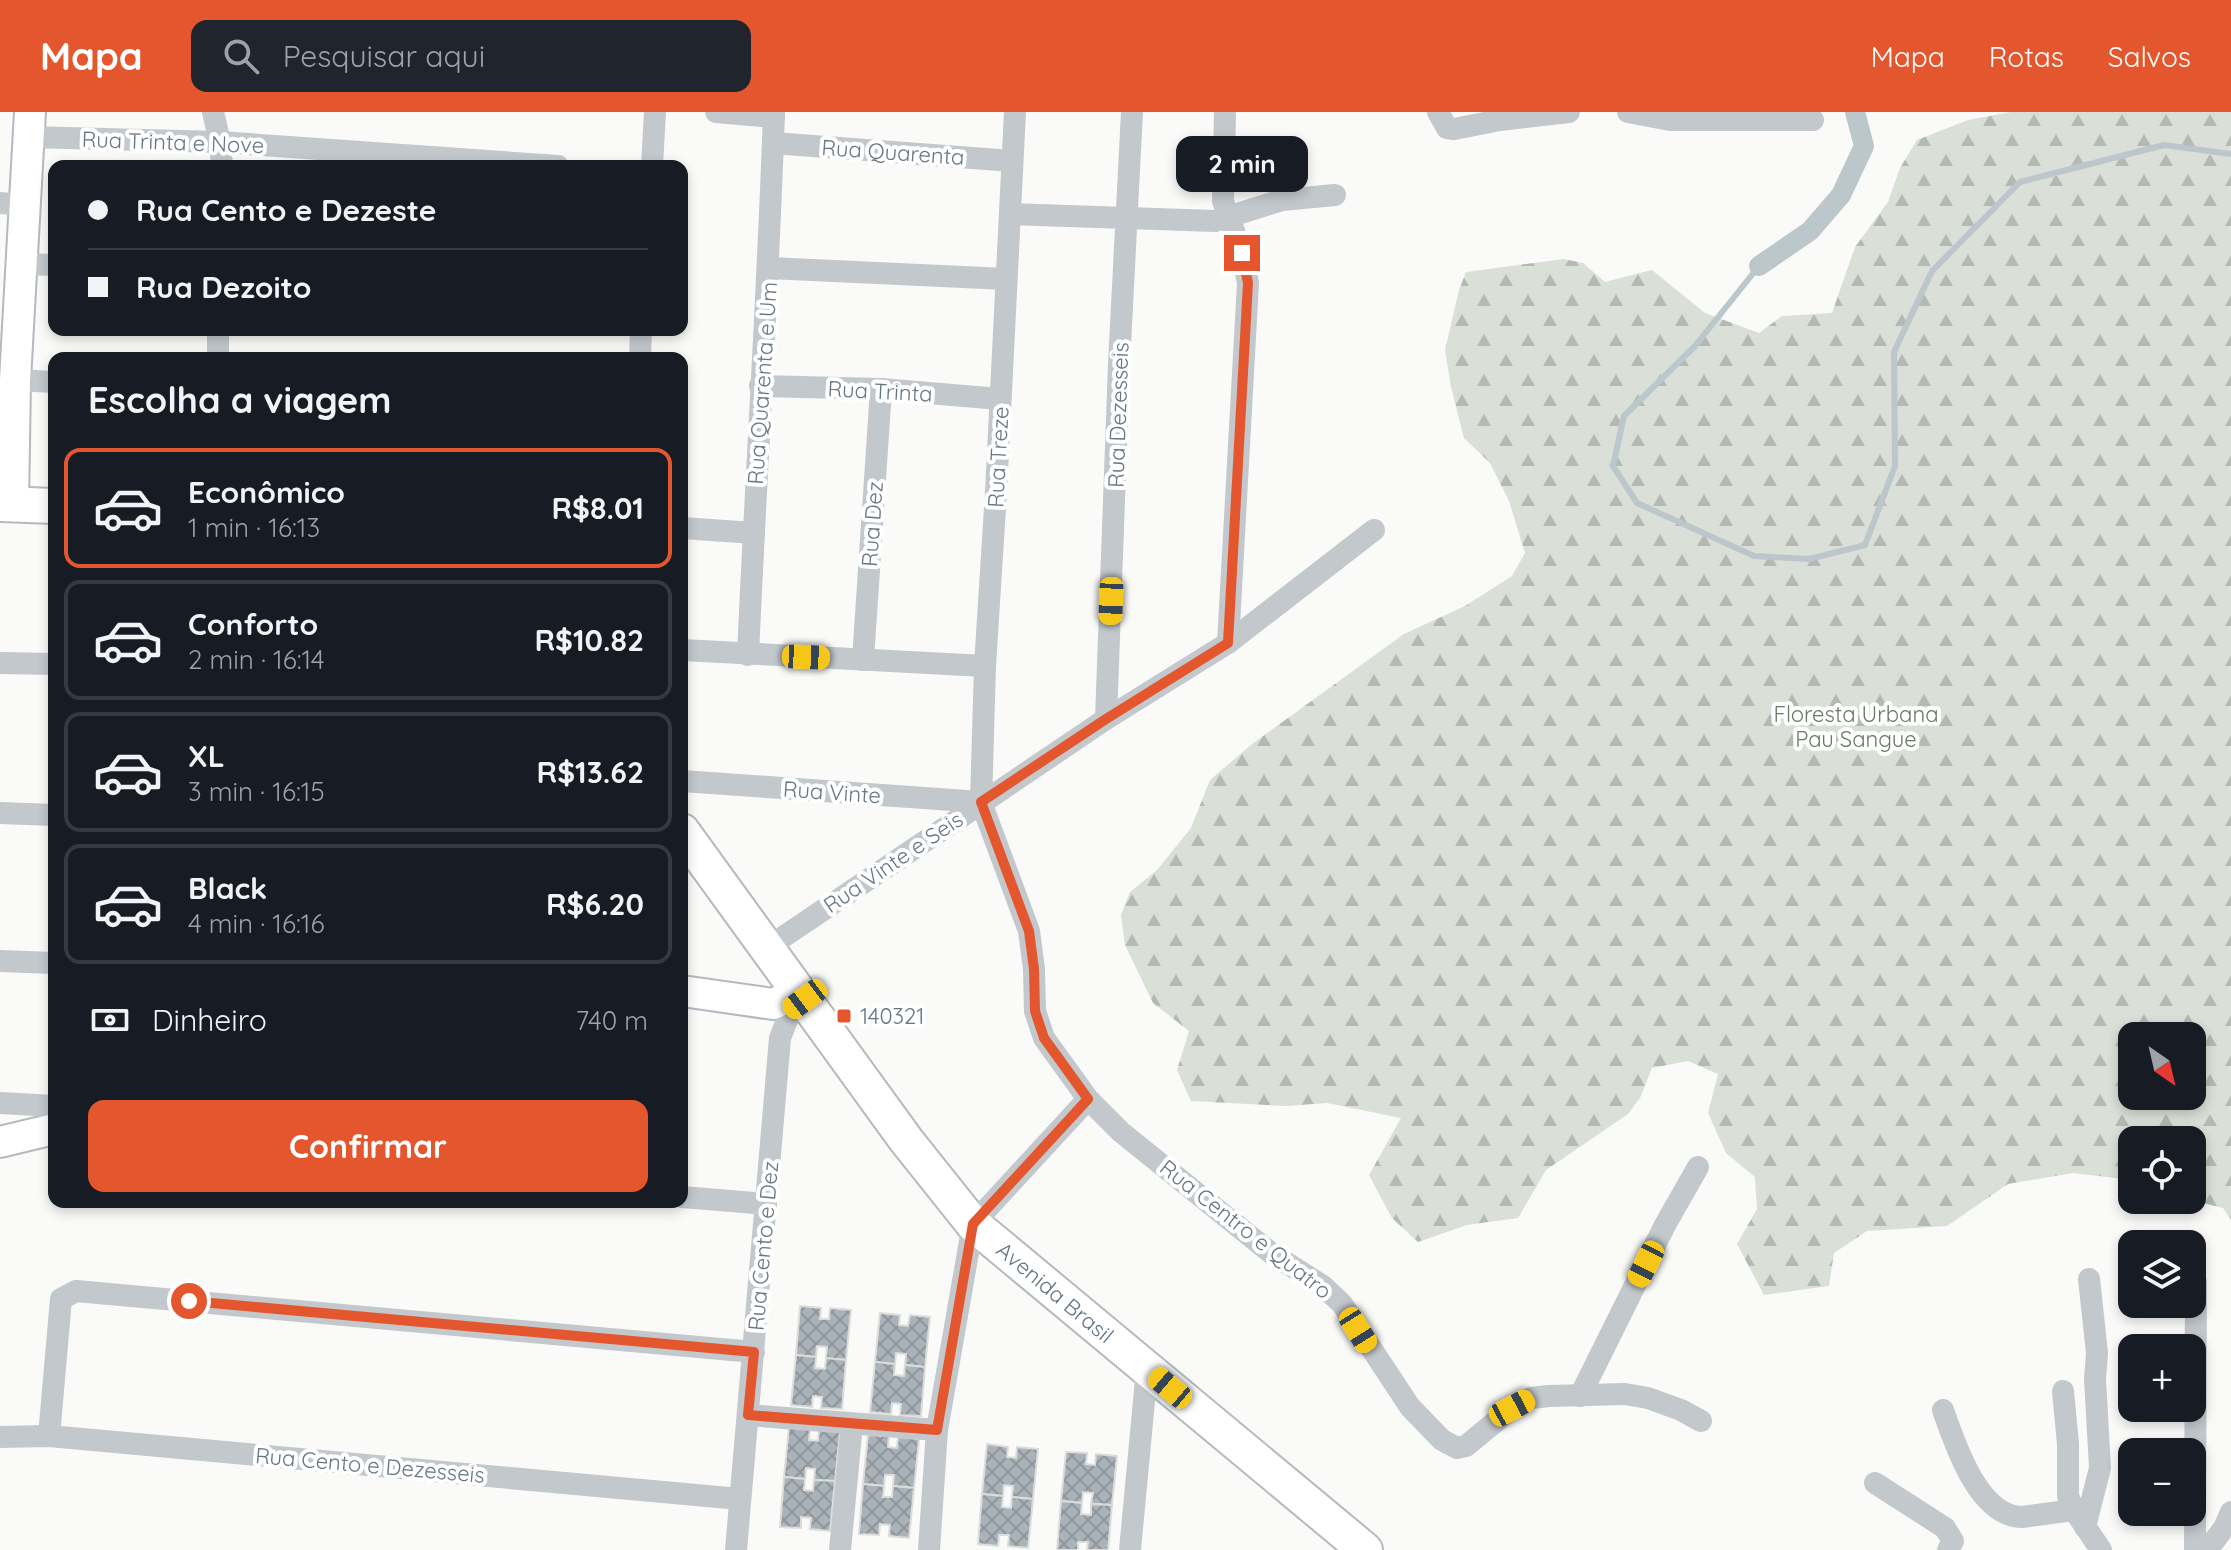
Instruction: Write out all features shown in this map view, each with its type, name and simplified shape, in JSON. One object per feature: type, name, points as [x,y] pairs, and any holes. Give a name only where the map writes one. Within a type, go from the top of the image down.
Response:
[{"type":"main road","points":[[29,125],[12,204],[21,264],[6,504],[48,506]]},
{"type":"main road","name":"Avenida Brasil","points":[[688,839],[906,1140],[973,1224],[1147,1369],[1335,1538],[1365,1550]]},
{"type":"main road","points":[[688,992],[773,1004],[802,995]]},
{"type":"main road","points":[[0,1142],[48,1130]]},
{"type":"street","points":[[213,112],[222,160]]},
{"type":"street","points":[[652,160],[655,112]]},
{"type":"street","points":[[716,112],[774,114]]},
{"type":"street","name":"Rua Treze","points":[[981,802],[985,666],[1015,112]]},
{"type":"street","name":"Rua Dezesseis","points":[[1106,719],[1132,112]]},
{"type":"street","points":[[1225,112],[1223,201],[1242,253],[1248,283],[1228,643]]},
{"type":"street","points":[[1438,112],[1447,128],[1454,129],[1569,112]]},
{"type":"street","points":[[1628,112],[1670,120],[1813,120]]},
{"type":"street","name":"Rua Quarenta e Um","points":[[748,655],[774,114]]},
{"type":"street","name":"Rua Trinta e Nove","points":[[29,125],[474,160]]},
{"type":"street","name":"Rua Quarenta","points":[[773,143],[1012,161]]},
{"type":"street","points":[[1010,214],[1215,221],[1272,202],[1335,195]]},
{"type":"street","points":[[21,264],[48,265]]},
{"type":"street","points":[[769,268],[1006,279]]},
{"type":"street","points":[[15,380],[48,382]]},
{"type":"street","name":"Rua Trinta","points":[[760,386],[881,389],[1000,399]]},
{"type":"street","name":"Rua Dez","points":[[863,660],[881,389]]},
{"type":"street","points":[[688,528],[754,533]]},
{"type":"street","name":"Rua Vinte e Seis","points":[[767,948],[1106,719],[1228,643],[1374,530]]},
{"type":"street","points":[[688,650],[985,666]]},
{"type":"street","points":[[0,663],[48,664]]},
{"type":"street","name":"Rua Vinte","points":[[688,781],[981,802]]},
{"type":"street","name":"Rua Centro e Quatro","points":[[981,802],[1029,931],[1035,1011],[1044,1038],[1088,1099],[1121,1132],[1259,1244],[1323,1286],[1342,1304],[1410,1407],[1442,1440],[1457,1448],[1466,1446],[1512,1408],[1531,1398],[1625,1394],[1648,1398],[1701,1421]]},
{"type":"street","points":[[0,813],[48,815]]},
{"type":"street","points":[[0,961],[48,963]]},
{"type":"street","name":"Rua Cento e Dez","points":[[736,1550],[780,1038],[792,1008],[802,995]]},
{"type":"street","points":[[929,1550],[937,1430],[973,1224],[1088,1099]]},
{"type":"street","points":[[0,1103],[48,1106]]},
{"type":"street","points":[[1580,1396],[1665,1225],[1698,1167]]},
{"type":"street","points":[[688,1198],[766,1204]]},
{"type":"street","points":[[2079,1519],[2100,1468],[2095,1379],[2097,1353],[2089,1279]]},
{"type":"street","points":[[49,1436],[61,1299],[76,1291],[754,1352]]},
{"type":"street","points":[[2195,1550],[2196,1318]]},
{"type":"street","points":[[1130,1550],[1147,1369]]},
{"type":"street","points":[[2063,1391],[2068,1444],[2066,1486],[2079,1519],[2101,1550]]},
{"type":"street","points":[[1943,1410],[1968,1473],[1989,1501],[2014,1517],[2079,1519]]},
{"type":"street","points":[[748,1415],[937,1430]]},
{"type":"street","points":[[840,1550],[852,1424]]},
{"type":"street","name":"Rua Cento e Dezesseis","points":[[0,1437],[49,1436],[740,1499]]},
{"type":"street","points":[[1875,1483],[1945,1528],[1953,1541],[1948,1550]]},
{"type":"street","points":[[2207,1550],[2224,1528],[2231,1512]]},
{"type":"green space","name":"Floresta Urbana Pau Sangue","points":[[2011,112],[2231,112],[2231,1220],[2223,1208],[2206,1204],[2206,1126],[2118,1126],[2118,1178],[2073,1173],[2008,1184],[1947,1226],[1867,1231],[1834,1253],[1829,1286],[1764,1295],[1737,1244],[1757,1209],[1755,1177],[1726,1153],[1708,1113],[1718,1074],[1688,1061],[1652,1068],[1640,1098],[1628,1114],[1546,1170],[1518,1218],[1467,1225],[1418,1242],[1392,1218],[1369,1175],[1401,1118],[1327,1103],[1286,1106],[1191,1101],[1177,1070],[1189,1031],[1153,1003],[1125,945],[1121,915],[1130,892],[1157,870],[1191,828],[1210,780],[1252,744],[1404,634],[1465,606],[1512,576],[1525,553],[1509,501],[1490,463],[1464,438],[1451,387],[1445,350],[1466,272],[1564,259],[1583,263],[1605,282],[1652,270],[1705,313],[1759,333],[1782,316],[1832,313],[1855,247],[1888,202],[1900,168],[1917,140],[1968,120]]},
{"type":"building","points":[[800,1306],[821,1308],[820,1319],[829,1319],[830,1308],[851,1310],[846,1360],[826,1358],[827,1347],[817,1346],[816,1357],[796,1355]]},
{"type":"building","points":[[880,1313],[900,1315],[899,1325],[908,1326],[910,1315],[930,1317],[925,1367],[905,1365],[906,1354],[896,1353],[895,1364],[875,1362]]},
{"type":"building","points":[[796,1355],[816,1357],[815,1368],[825,1369],[826,1358],[846,1360],[842,1409],[821,1408],[822,1397],[813,1396],[812,1407],[791,1405]]},
{"type":"building","points":[[875,1362],[895,1364],[894,1375],[904,1376],[905,1365],[925,1367],[921,1416],[900,1415],[901,1404],[892,1403],[891,1414],[870,1412]]},
{"type":"building","points":[[789,1427],[810,1429],[809,1440],[818,1441],[819,1430],[840,1432],[835,1481],[814,1480],[815,1469],[806,1468],[805,1479],[784,1477]]},
{"type":"building","points":[[868,1435],[889,1436],[888,1447],[897,1448],[898,1437],[919,1439],[914,1488],[893,1486],[894,1475],[885,1475],[884,1486],[863,1484]]},
{"type":"building","points":[[987,1444],[1008,1447],[1007,1457],[1016,1458],[1017,1447],[1038,1449],[1033,1499],[1012,1497],[1013,1486],[1004,1485],[1003,1496],[982,1494]]},
{"type":"building","points":[[1066,1452],[1087,1453],[1086,1464],[1095,1465],[1096,1454],[1117,1456],[1112,1505],[1091,1504],[1093,1493],[1083,1492],[1082,1503],[1061,1501]]},
{"type":"building","points":[[784,1477],[805,1479],[804,1490],[813,1491],[814,1480],[835,1481],[830,1531],[810,1529],[811,1518],[801,1517],[801,1528],[780,1527]]},
{"type":"building","points":[[863,1484],[884,1486],[883,1497],[892,1497],[893,1486],[914,1488],[909,1538],[889,1536],[890,1525],[880,1524],[879,1535],[859,1534]]},
{"type":"building","points":[[982,1494],[1003,1496],[1002,1507],[1011,1508],[1012,1497],[1033,1499],[1028,1548],[1008,1546],[1009,1535],[999,1535],[998,1546],[978,1544]]},
{"type":"building","points":[[1061,1501],[1082,1503],[1081,1514],[1091,1515],[1091,1504],[1112,1505],[1108,1550],[1087,1550],[1088,1542],[1078,1542],[1078,1550],[1057,1550]]},
{"type":"waterway","points":[[1759,266],[1810,231],[1841,195],[1864,146],[1855,112]]},
{"type":"waterway","points":[[1759,266],[1695,346],[1624,416],[1613,466],[1637,503],[1754,556],[1809,559],[1865,545],[1895,466],[1894,352],[1932,271],[2020,182],[2164,145],[2231,154]]},
{"type":"place","name":"140321","points":[[844,1016]]},
{"type":"route","points":[[189,1301],[754,1352],[748,1415],[937,1430],[973,1224],[1088,1099],[1044,1038],[1035,1011],[1029,931],[981,802],[1228,643],[1248,283],[1242,253]]}]
